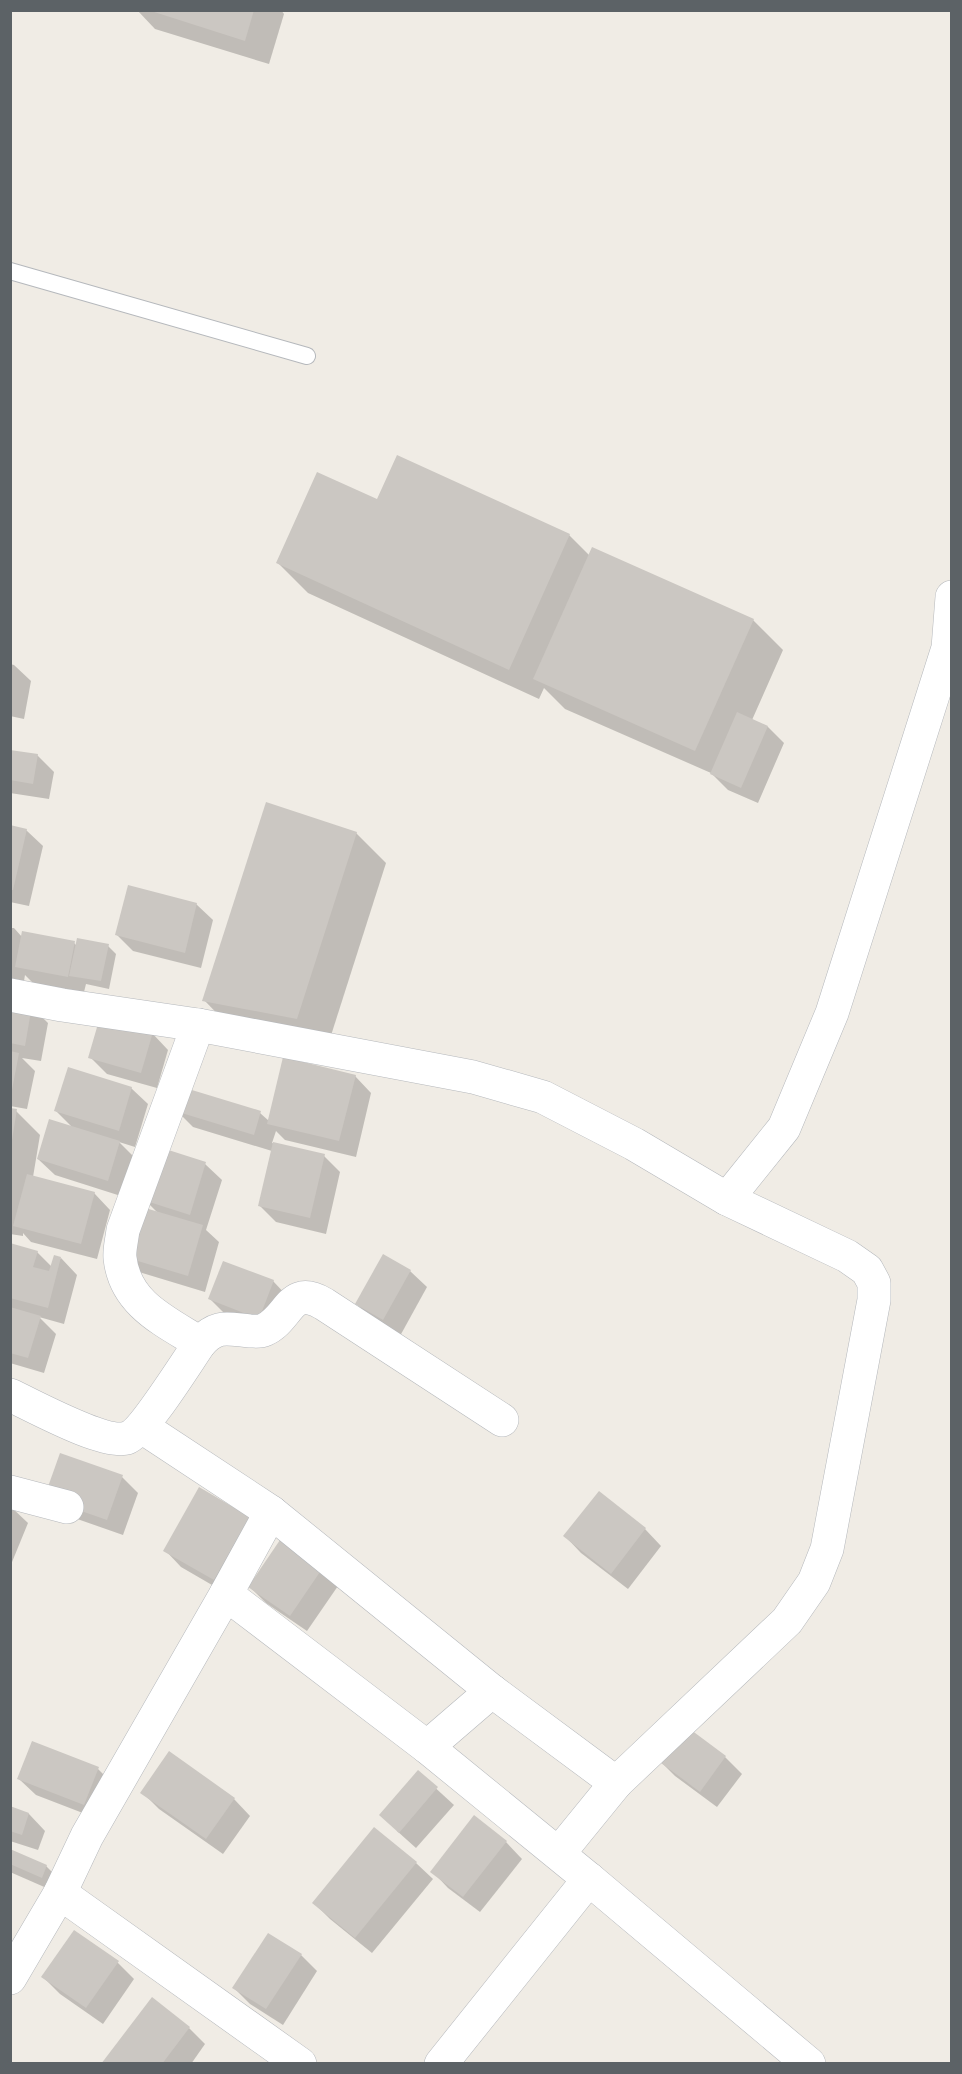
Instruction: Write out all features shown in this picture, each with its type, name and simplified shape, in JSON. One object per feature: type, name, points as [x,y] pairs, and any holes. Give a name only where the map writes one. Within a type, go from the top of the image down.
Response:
[{"type":"street","points":[[727,1199],[784,1128],[832,1014],[948,648],[951,597]]},
{"type":"street","points":[[10,995],[198,1025],[473,1077],[543,1098],[634,1144],[727,1199],[847,1256],[867,1270],[874,1283],[874,1300],[827,1549],[814,1582],[787,1621],[616,1783],[559,1853]]},
{"type":"street","points":[[198,1025],[123,1230],[120,1258],[129,1289],[146,1309],[200,1343]]},
{"type":"street","points":[[10,1395],[94,1434],[114,1439],[128,1438],[142,1427],[209,1333],[216,1329],[266,1330],[300,1298],[314,1298],[502,1420]]},
{"type":"street","points":[[142,1427],[271,1512],[492,1691],[616,1783]]},
{"type":"street","points":[[10,1492],[67,1507]]},
{"type":"street","points":[[10,1978],[60,1893],[87,1836],[271,1512]]},
{"type":"street","points":[[226,1594],[427,1747],[559,1853],[809,2064]]},
{"type":"street","points":[[427,1747],[492,1691]]},
{"type":"street","points":[[441,2064],[589,1879]]},
{"type":"street","points":[[60,1893],[300,2064]]},
{"type":"lane","points":[[10,271],[306,356]]},
{"type":"building","points":[[148,10],[254,10],[245,41]]},
{"type":"building","points":[[397,455],[570,534],[509,670],[276,563],[317,472],[377,499]]},
{"type":"building","points":[[592,547],[754,619],[695,751],[533,679]]},
{"type":"building","points":[[737,712],[768,726],[741,788],[710,774]]},
{"type":"building","points":[[10,750],[38,754],[33,784],[10,780]]},
{"type":"building","points":[[266,802],[357,832],[297,1019],[202,1001]]},
{"type":"building","points":[[10,825],[27,829],[13,890],[10,890]]},
{"type":"building","points":[[128,885],[197,903],[185,953],[115,935]]},
{"type":"building","points":[[22,931],[75,941],[68,977],[15,967]]},
{"type":"building","points":[[77,938],[109,944],[101,981],[69,976]]},
{"type":"building","points":[[10,1001],[32,1005],[25,1046],[10,1043]]},
{"type":"building","points":[[100,1017],[153,1032],[141,1073],[88,1058]]},
{"type":"building","points":[[10,1051],[19,1053],[12,1090],[10,1090]]},
{"type":"building","points":[[283,1057],[356,1075],[339,1141],[267,1124]]},
{"type":"building","points":[[68,1067],[132,1087],[119,1131],[54,1111]]},
{"type":"building","points":[[182,1087],[261,1111],[254,1135],[175,1111]]},
{"type":"building","points":[[10,1108],[17,1109],[12,1140],[10,1140]]},
{"type":"building","points":[[49,1119],[120,1141],[108,1181],[37,1159]]},
{"type":"building","points":[[273,1142],[325,1154],[310,1218],[258,1206]]},
{"type":"building","points":[[159,1147],[206,1162],[190,1215],[143,1200]]},
{"type":"building","points":[[27,1174],[95,1192],[81,1244],[13,1226]]},
{"type":"building","points":[[135,1205],[203,1225],[188,1276],[121,1256]]},
{"type":"building","points":[[10,1243],[38,1251],[33,1267],[49,1271],[54,1255],[61,1257],[48,1308],[10,1298]]},
{"type":"building","points":[[383,1254],[411,1270],[383,1320],[355,1304]]},
{"type":"building","points":[[223,1261],[274,1280],[259,1319],[208,1299]]},
{"type":"building","points":[[10,1307],[41,1316],[28,1358],[10,1353]]},
{"type":"building","points":[[60,1453],[123,1475],[107,1520],[44,1498]]},
{"type":"building","points":[[199,1487],[250,1517],[214,1580],[163,1551]]},
{"type":"building","points":[[599,1491],[646,1528],[611,1574],[563,1536]]},
{"type":"building","points":[[282,1537],[324,1566],[290,1616],[248,1587]]},
{"type":"building","points":[[683,1724],[726,1756],[700,1792],[657,1760]]},
{"type":"building","points":[[32,1741],[99,1767],[84,1805],[17,1779]]},
{"type":"building","points":[[169,1751],[235,1798],[206,1839],[140,1793]]},
{"type":"building","points":[[418,1770],[438,1787],[399,1833],[379,1815]]},
{"type":"building","points":[[10,1806],[29,1813],[22,1835],[10,1831]]},
{"type":"building","points":[[474,1815],[507,1841],[463,1897],[430,1872]]},
{"type":"building","points":[[374,1827],[417,1862],[355,1938],[312,1903]]},
{"type":"building","points":[[10,1849],[47,1865],[42,1878],[10,1864]]},
{"type":"building","points":[[74,1930],[119,1961],[86,2008],[41,1977]]},
{"type":"building","points":[[268,1933],[302,1954],[266,2009],[232,1988]]},
{"type":"building","points":[[152,1997],[190,2027],[162,2064],[101,2064]]}]
